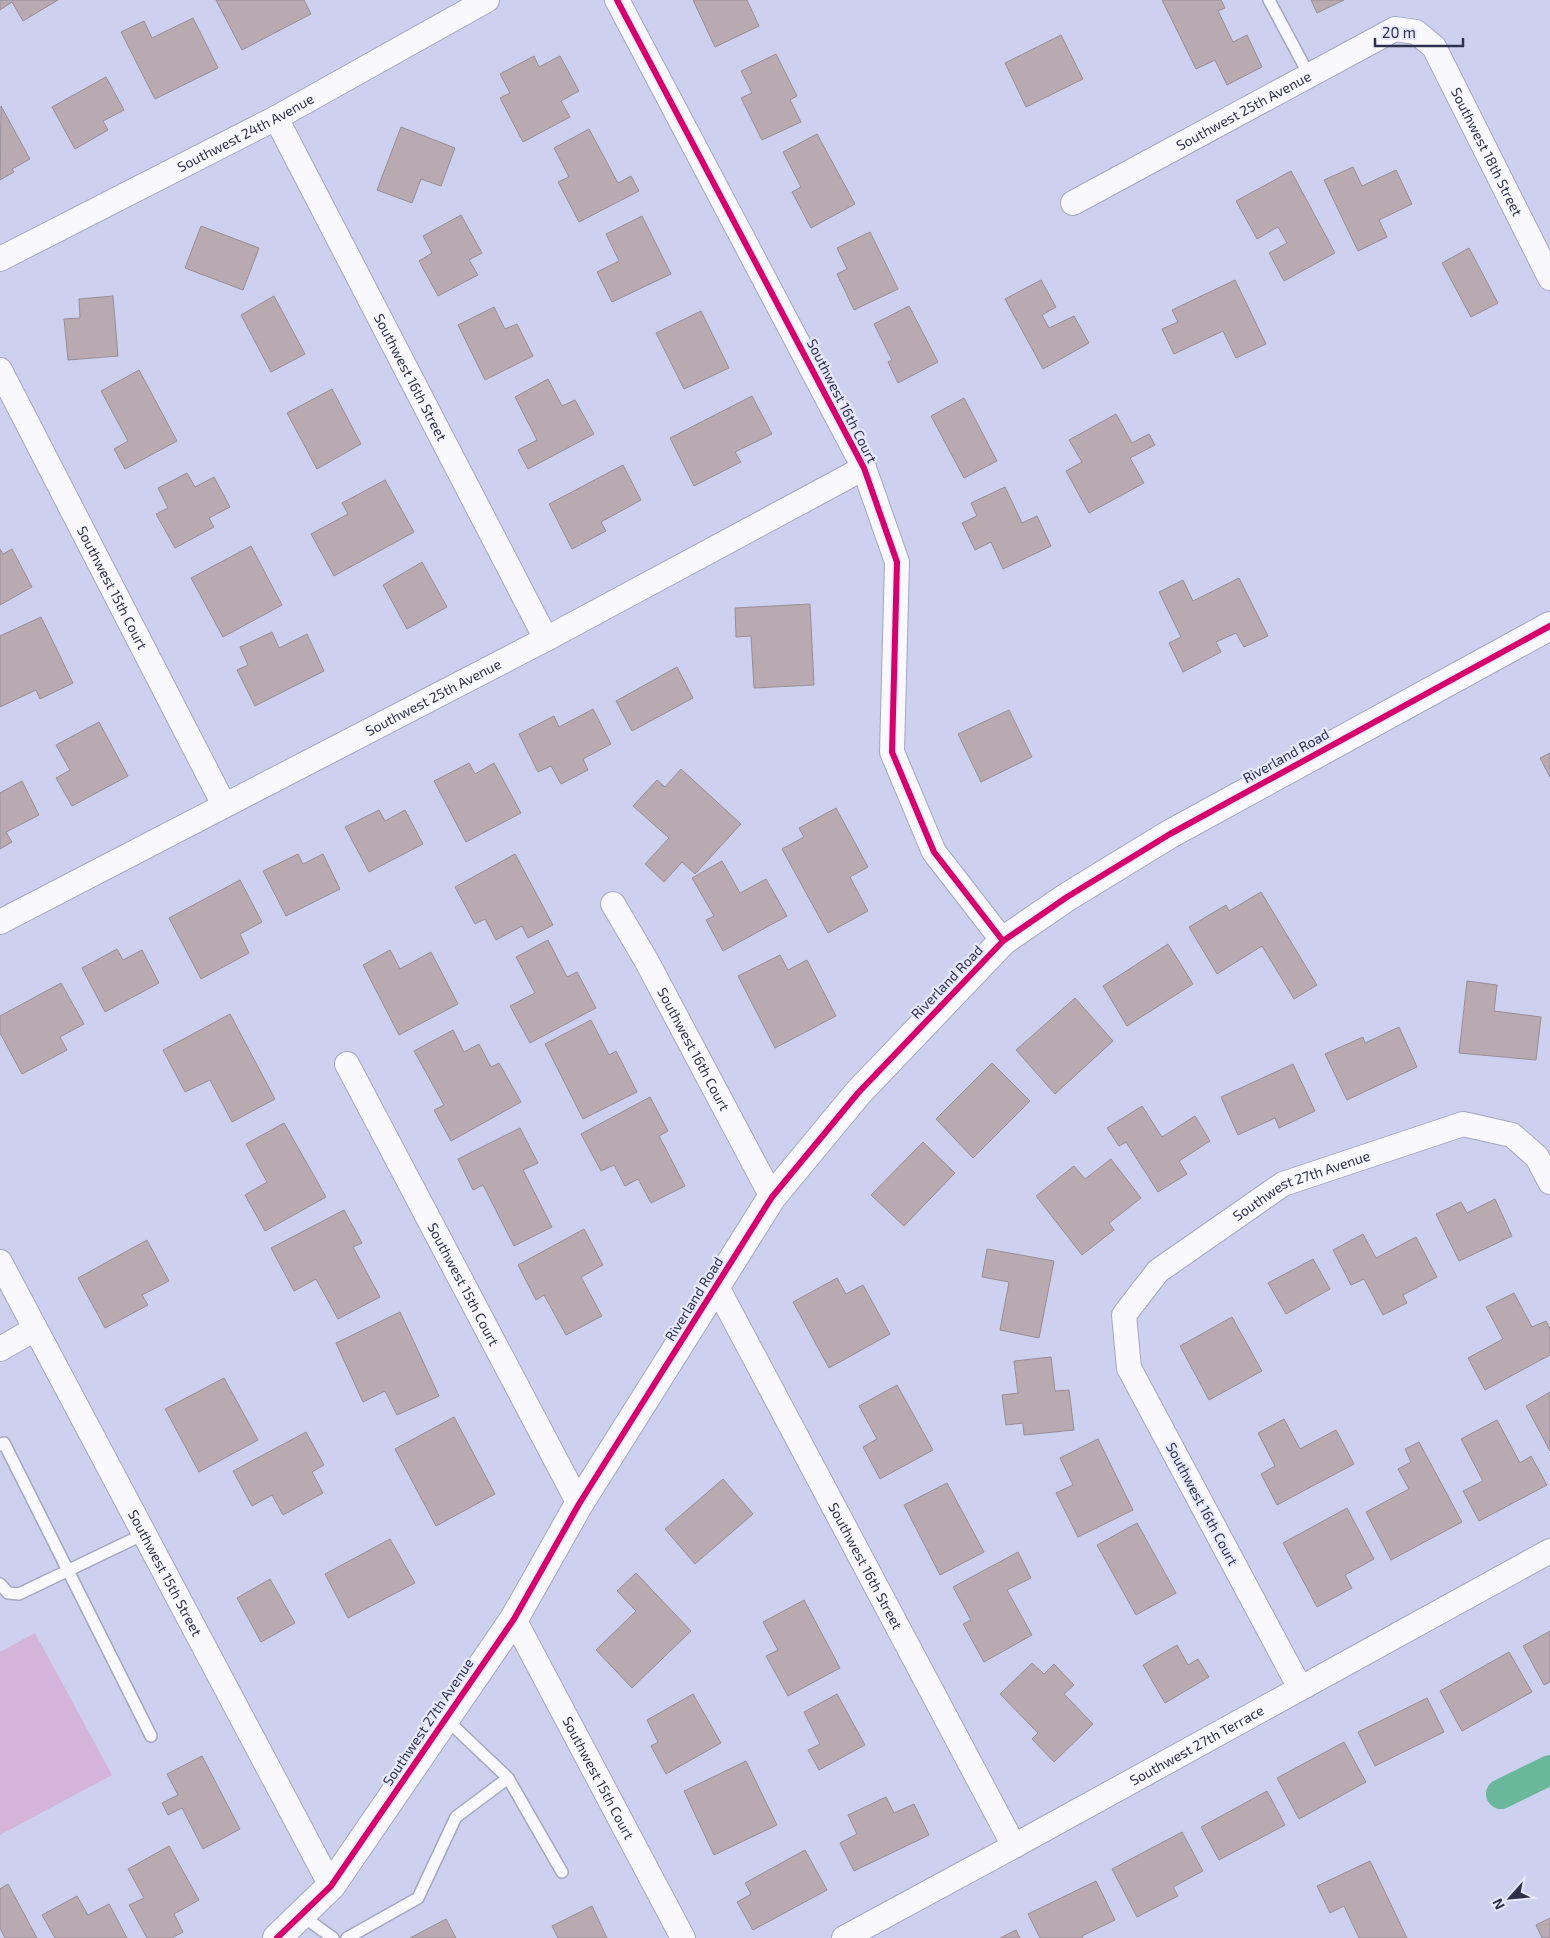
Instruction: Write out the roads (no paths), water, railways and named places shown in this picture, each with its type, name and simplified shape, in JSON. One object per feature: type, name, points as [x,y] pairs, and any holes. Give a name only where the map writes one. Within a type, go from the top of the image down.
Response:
[{"type":"street","name":"Southwest 24th Avenue","points":[[0,259],[276,118],[487,0]]},
{"type":"street","name":"Southwest 16th Court","points":[[617,0],[864,468],[897,562],[892,752],[934,852],[1003,941]]},
{"type":"street","name":"Southwest 25th Avenue","points":[[1073,204],[1395,29],[1416,32]]},
{"type":"street","name":"Southwest 18th Street","points":[[1416,32],[1434,47],[1550,278]]},
{"type":"street","name":"Southwest 16th Street","points":[[276,118],[546,639]]},
{"type":"street","name":"Southwest 15th Court","points":[[0,370],[224,805]]},
{"type":"street","name":"Southwest 25th Avenue","points":[[0,922],[546,639],[864,468]]},
{"type":"street","name":"Riverland Road","points":[[579,1504],[772,1197],[858,1093],[1003,941],[1067,897],[1170,834],[1550,626]]},
{"type":"street","name":"Southwest 16th Court","points":[[614,904],[646,960],[772,1197]]},
{"type":"street","name":"Southwest 15th Court","points":[[348,1064],[579,1504]]},
{"type":"street","name":"Southwest 27th Avenue","points":[[1124,1314],[1158,1271],[1283,1184],[1463,1124],[1512,1135],[1537,1157],[1550,1182]]},
{"type":"street","name":"Southwest 15th Street","points":[[0,1262],[331,1886]]},
{"type":"street","name":"Southwest 16th Street","points":[[717,1287],[1014,1846]]},
{"type":"street","name":"Southwest 16th Court","points":[[1124,1314],[1129,1368],[1300,1688]]},
{"type":"street","points":[[0,1348],[35,1329]]},
{"type":"street","name":"Southwest 27th Avenue","points":[[277,1938],[331,1886],[514,1619],[579,1504]]},
{"type":"street","name":"Southwest 27th Terrace","points":[[844,1938],[1550,1551]]},
{"type":"street","name":"Southwest 15th Court","points":[[514,1619],[683,1938]]},
{"type":"lane","points":[[1269,0],[1309,75]]},
{"type":"lane","points":[[0,1445],[4,1443],[151,1736]]},
{"type":"lane","points":[[0,1584],[8,1594],[19,1594],[144,1534]]},
{"type":"lane","points":[[446,1718],[508,1778],[562,1872]]},
{"type":"lane","points":[[347,1938],[418,1898],[456,1817],[508,1778]]},
{"type":"lane","points":[[301,1915],[333,1938]]},
{"type":"waterway","points":[[1501,1794],[1550,1770]]}]
